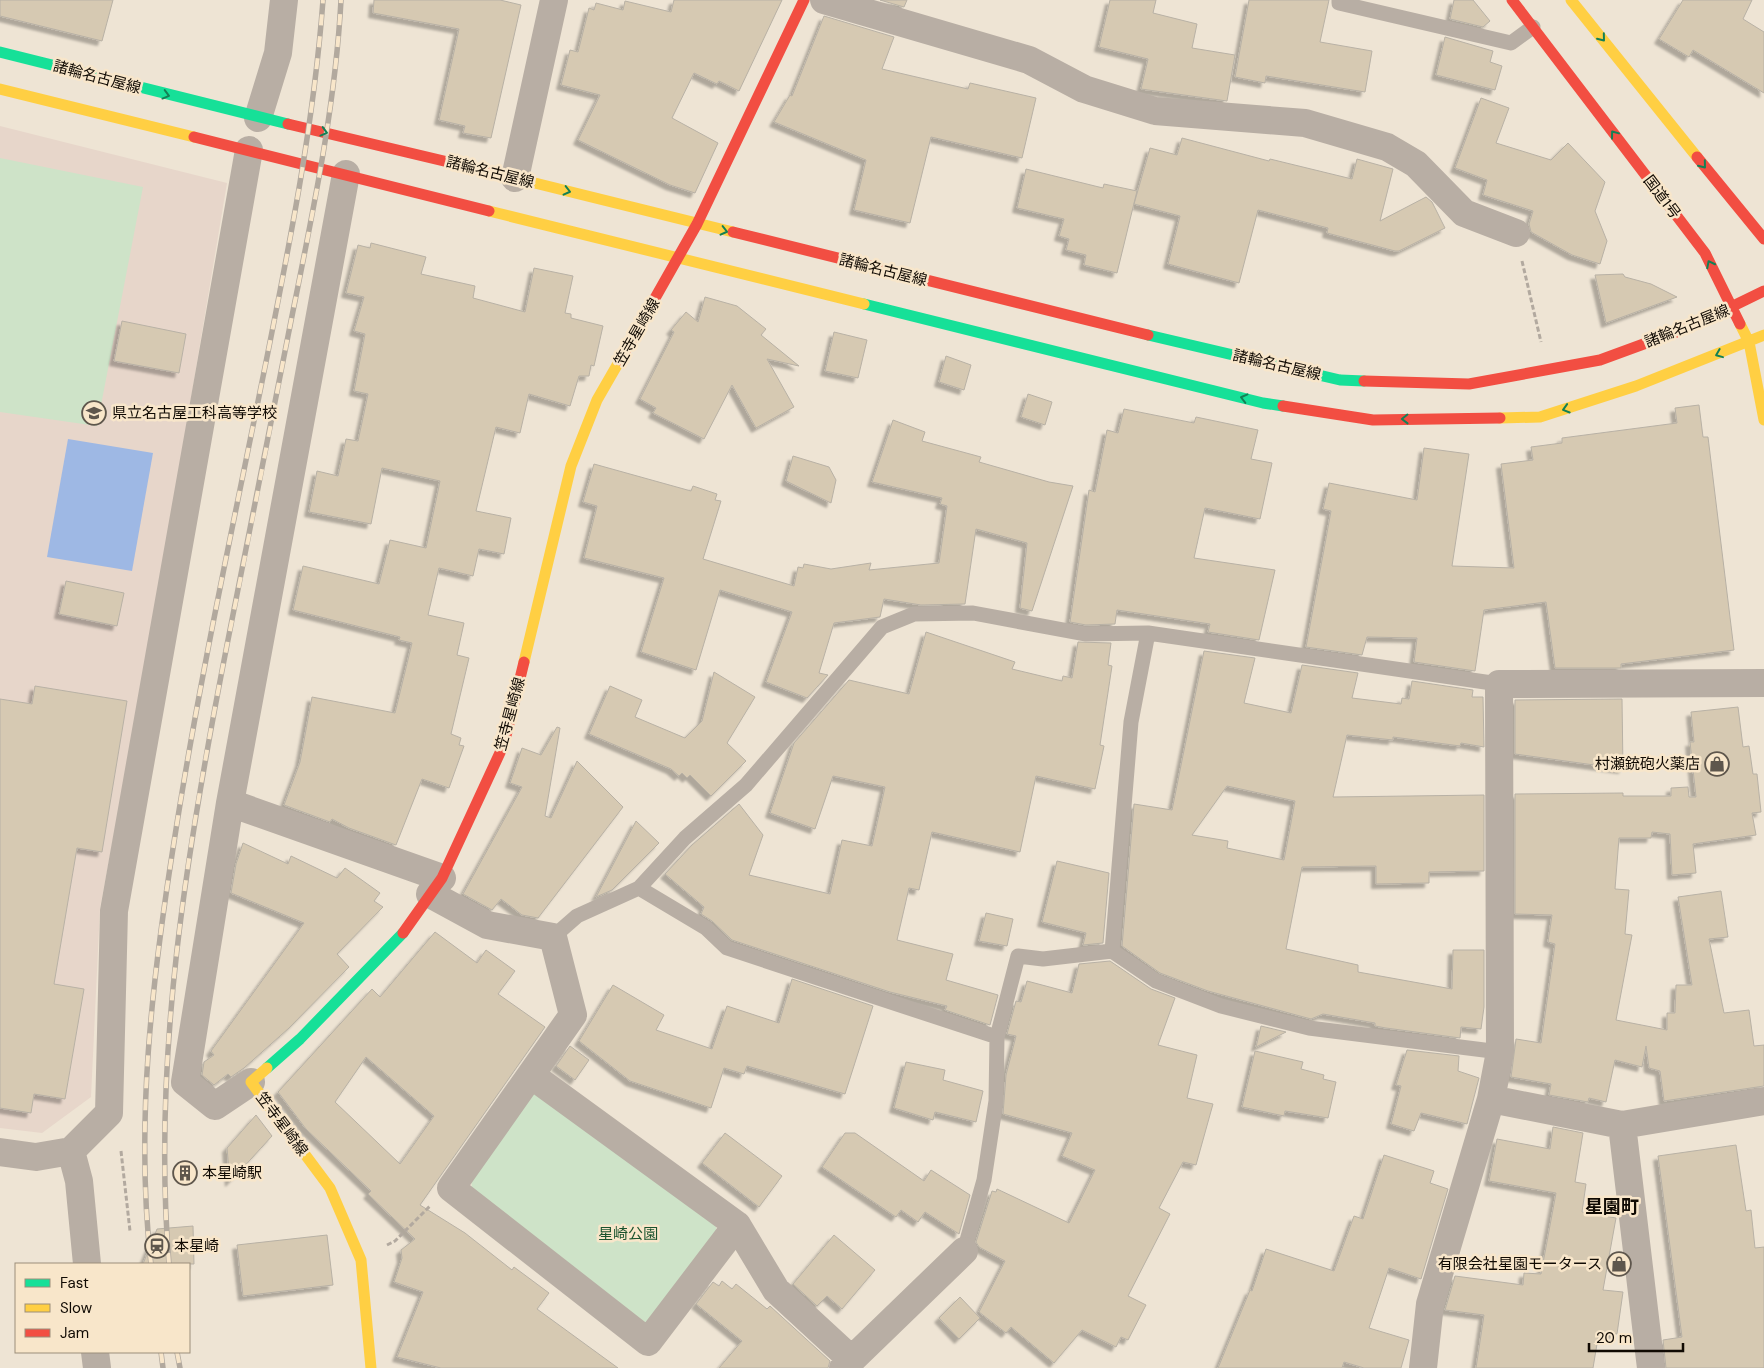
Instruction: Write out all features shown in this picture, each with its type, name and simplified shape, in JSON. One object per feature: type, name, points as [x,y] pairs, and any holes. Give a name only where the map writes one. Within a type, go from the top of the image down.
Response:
[{"type":"main road","name":"笠寺星崎線","points":[[371,1368],[361,1260],[330,1188],[251,1082],[300,1039],[395,943],[436,886],[504,744],[571,466],[597,400],[697,224],[804,0]]},
{"type":"main road","name":"国道1号","points":[[1512,0],[1704,253],[1749,342],[1764,420]]},
{"type":"main road","points":[[1571,0],[1764,239]]},
{"type":"main road","name":"諸輪名古屋線","points":[[0,52],[258,118],[309,128],[1118,328],[1340,380],[1469,384],[1600,360],[1690,327],[1733,308],[1764,291]]},
{"type":"main road","points":[[0,90],[346,174],[1263,403],[1373,420],[1540,417],[1636,386],[1764,336]]},
{"type":"street","points":[[258,118],[278,53],[284,0]]},
{"type":"street","points":[[515,178],[554,0]]},
{"type":"street","points":[[824,0],[1030,60],[1084,89],[1155,111],[1305,123],[1387,147],[1416,164],[1464,214],[1516,233]]},
{"type":"street","points":[[0,1152],[36,1157],[71,1151],[109,1113],[114,911],[249,150]]},
{"type":"street","points":[[251,1082],[215,1106],[185,1082],[230,803],[346,174]]},
{"type":"street","points":[[1423,1368],[1430,1304],[1491,1098],[1500,1052],[1499,684],[1764,683]]},
{"type":"street","points":[[230,803],[436,886],[487,925],[553,937],[573,1015],[452,1188],[648,1342],[737,1225]]},
{"type":"street","points":[[531,1075],[737,1225],[776,1290],[848,1364],[964,1251]]},
{"type":"street","points":[[1491,1098],[1622,1125],[1764,1101]]},
{"type":"street","points":[[1622,1125],[1651,1368]]},
{"type":"street","points":[[71,1151],[79,1181],[87,1263]]},
{"type":"street","points":[[95,1353],[97,1368]]},
{"type":"lane","points":[[1339,0],[1339,2],[1511,43],[1532,27]]},
{"type":"lane","points":[[553,937],[577,916],[639,888],[685,838],[746,785],[882,627],[914,614],[973,613],[1085,634],[1148,633],[1499,684]]},
{"type":"lane","points":[[1112,951],[1131,722],[1148,633]]},
{"type":"lane","points":[[639,888],[706,928],[726,948],[997,1037]]},
{"type":"lane","points":[[964,1251],[987,1162],[996,1101],[997,1037],[1018,956],[1043,959],[1112,951],[1156,981],[1221,1006],[1310,1028],[1500,1052]]},
{"type":"path","points":[[1516,233],[1547,370]]},
{"type":"path","points":[[121,1151],[130,1231]]},
{"type":"path","points":[[361,1260],[395,1241],[441,1195],[452,1188]]},
{"type":"shaded area","name":"県立名古屋工科高等学校","points":[[0,126],[227,183],[150,643],[100,908],[91,1097],[42,1133],[0,1128]]},
{"type":"green space","points":[[0,158],[143,187],[97,426],[0,412]]},
{"type":"green space","name":"星崎公園","points":[[541,1089],[714,1219],[718,1235],[654,1322],[639,1323],[472,1191],[471,1177],[528,1095]]},
{"type":"water","points":[[68,439],[153,453],[132,571],[47,557]]},
{"type":"building","points":[[0,0],[113,0],[102,41],[0,16]]},
{"type":"building","points":[[374,0],[500,0],[521,5],[491,138],[463,133],[465,126],[439,120],[459,29],[373,13]]},
{"type":"building","points":[[674,0],[782,0],[739,91],[719,81],[717,84],[694,73],[672,118],[718,143],[695,193],[670,185],[578,140],[600,95],[561,85],[570,50],[578,52],[589,8],[594,10],[596,3],[623,10],[625,1],[671,12]]},
{"type":"building","points":[[880,0],[907,0],[904,7]]},
{"type":"building","points":[[1110,0],[1156,0],[1153,13],[1197,24],[1192,48],[1235,55],[1227,101],[1141,89],[1148,59],[1099,47]]},
{"type":"building","points":[[1249,0],[1329,0],[1320,42],[1372,51],[1365,92],[1266,76],[1265,83],[1235,77]]},
{"type":"building","points":[[1454,0],[1473,0],[1490,21],[1483,27],[1450,19]]},
{"type":"building","points":[[1683,0],[1752,0],[1743,19],[1764,32],[1764,93],[1693,50],[1689,57],[1659,39]]},
{"type":"building","points":[[824,16],[894,37],[882,69],[968,89],[970,83],[1036,98],[1022,158],[931,137],[910,223],[854,210],[866,160],[774,122],[790,95],[792,96]]},
{"type":"building","points":[[1445,37],[1493,51],[1490,62],[1502,66],[1495,90],[1436,75]]},
{"type":"building","points":[[1481,98],[1509,108],[1496,143],[1551,160],[1568,143],[1605,182],[1595,211],[1607,241],[1600,264],[1572,255],[1531,232],[1529,224],[1533,211],[1483,195],[1487,180],[1455,168]]},
{"type":"building","points":[[1182,138],[1269,161],[1270,159],[1352,179],[1357,159],[1393,169],[1380,221],[1426,197],[1432,202],[1445,228],[1399,251],[1395,251],[1327,233],[1328,228],[1258,210],[1239,283],[1168,264],[1180,216],[1134,204],[1150,148],[1177,155]]},
{"type":"building","points":[[1026,169],[1103,188],[1104,184],[1137,191],[1117,273],[1084,265],[1086,255],[1066,250],[1069,239],[1059,236],[1064,219],[1017,208]]},
{"type":"building","points":[[371,243],[426,257],[421,274],[475,286],[473,298],[525,312],[534,268],[573,276],[565,313],[571,314],[571,318],[603,326],[594,366],[591,365],[589,376],[579,376],[570,406],[529,394],[520,433],[496,427],[476,511],[511,518],[504,554],[479,549],[473,576],[439,568],[428,615],[464,623],[457,655],[469,658],[451,734],[461,738],[459,745],[464,746],[449,788],[422,779],[396,845],[349,828],[332,819],[330,822],[284,805],[300,762],[312,697],[395,713],[412,643],[399,640],[400,637],[293,610],[303,566],[379,584],[390,540],[426,548],[440,481],[382,468],[371,524],[309,512],[317,471],[338,476],[346,439],[358,441],[368,394],[354,391],[365,334],[354,331],[364,297],[346,293],[358,245],[370,248]]},
{"type":"building","points":[[1623,274],[1625,277],[1651,284],[1677,297],[1606,323],[1595,275]]},
{"type":"building","points":[[705,297],[737,306],[766,329],[761,335],[799,366],[767,359],[794,407],[756,428],[732,385],[704,439],[653,413],[656,408],[640,399],[674,332],[671,330],[686,312],[698,322]]},
{"type":"building","points":[[122,321],[186,334],[179,373],[114,361]]},
{"type":"building","points":[[834,332],[867,340],[858,378],[825,371]]},
{"type":"building","points":[[946,356],[971,365],[964,390],[939,382]]},
{"type":"building","points":[[1028,394],[1052,402],[1045,425],[1021,417]]},
{"type":"building","points":[[1699,405],[1703,437],[1708,437],[1734,650],[1621,664],[1621,668],[1555,668],[1546,602],[1484,610],[1475,671],[1414,662],[1417,638],[1367,637],[1362,655],[1306,647],[1331,511],[1323,509],[1329,483],[1417,500],[1424,448],[1469,454],[1452,566],[1514,568],[1501,464],[1533,460],[1531,447],[1562,443],[1562,438],[1677,423],[1675,408]]},
{"type":"building","points":[[1124,409],[1194,423],[1196,417],[1258,430],[1251,459],[1272,463],[1260,519],[1205,508],[1194,558],[1275,570],[1259,640],[1208,632],[1210,624],[1117,610],[1115,624],[1086,625],[1070,622],[1089,490],[1095,492],[1107,430],[1118,433]]},
{"type":"building","points":[[893,420],[925,432],[922,441],[981,457],[979,462],[1049,482],[1073,486],[1032,611],[1020,608],[1027,543],[976,529],[965,604],[921,605],[884,599],[880,617],[834,623],[819,673],[828,675],[807,698],[766,682],[792,612],[720,590],[696,670],[641,652],[664,578],[584,558],[597,506],[583,502],[594,464],[691,491],[693,486],[717,494],[715,500],[721,501],[703,559],[794,586],[798,567],[803,568],[804,564],[831,569],[871,563],[869,570],[939,563],[947,506],[940,504],[942,498],[872,482]]},
{"type":"building","points":[[793,456],[829,467],[836,480],[831,503],[786,481]]},
{"type":"building","points":[[66,581],[124,593],[117,626],[59,614]]},
{"type":"building","points":[[926,632],[1015,662],[1012,669],[1062,681],[1063,676],[1072,678],[1078,642],[1111,643],[1108,665],[1112,666],[1100,745],[1104,746],[1095,789],[1036,776],[1020,852],[932,832],[919,890],[909,888],[897,940],[953,954],[946,980],[998,995],[990,1025],[945,1010],[947,1006],[890,992],[732,940],[712,921],[701,914],[704,907],[665,874],[692,845],[739,804],[763,835],[749,875],[830,894],[842,840],[872,846],[885,787],[833,776],[815,829],[770,813],[794,743],[849,680],[909,694]]},
{"type":"building","points":[[1204,651],[1255,658],[1244,703],[1291,713],[1302,665],[1358,673],[1352,698],[1401,704],[1402,698],[1409,699],[1412,681],[1473,690],[1472,697],[1483,697],[1484,747],[1461,743],[1460,746],[1393,737],[1393,740],[1347,735],[1333,797],[1484,795],[1484,871],[1429,872],[1429,883],[1376,884],[1376,866],[1302,867],[1286,949],[1358,965],[1358,972],[1452,989],[1453,950],[1484,950],[1484,1007],[1481,1029],[1461,1027],[1460,1038],[1386,1028],[1375,1026],[1375,1023],[1323,1014],[1311,1019],[1208,991],[1160,973],[1122,946],[1134,804],[1172,810]],"holes":[[[1227,786],[1295,801],[1284,860],[1227,848],[1228,841],[1192,835]]]},
{"type":"building","points":[[714,672],[755,697],[727,743],[746,761],[711,796],[690,775],[687,778],[682,773],[679,776],[671,769],[589,734],[610,686],[642,700],[635,717],[685,738],[702,721]]},
{"type":"building","points":[[35,686],[127,701],[102,852],[77,848],[54,984],[84,989],[65,1099],[34,1094],[31,1113],[0,1108],[0,699],[32,704]]},
{"type":"building","points":[[1622,699],[1623,769],[1515,754],[1515,700]]},
{"type":"building","points":[[1738,707],[1743,747],[1749,746],[1753,774],[1757,774],[1761,812],[1752,813],[1756,835],[1693,844],[1696,873],[1672,875],[1670,834],[1652,832],[1651,838],[1619,838],[1615,889],[1629,890],[1625,934],[1632,935],[1616,1020],[1667,1030],[1667,1013],[1675,1013],[1676,985],[1692,985],[1678,897],[1721,891],[1728,937],[1709,939],[1724,1013],[1749,1010],[1754,1046],[1764,1045],[1764,1086],[1664,1101],[1660,1071],[1649,1068],[1646,1046],[1642,1067],[1615,1060],[1606,1102],[1589,1098],[1588,1102],[1549,1095],[1551,1084],[1511,1077],[1516,1039],[1541,1043],[1555,944],[1548,942],[1552,915],[1515,914],[1515,794],[1623,793],[1623,796],[1671,796],[1671,788],[1688,787],[1689,797],[1696,797],[1690,742],[1694,742],[1691,712]]},
{"type":"building","points":[[557,727],[560,728],[545,816],[551,818],[577,761],[623,807],[538,918],[522,915],[501,899],[492,910],[463,894],[522,787],[510,783],[522,748],[541,755]]},
{"type":"building","points":[[636,821],[659,843],[612,890],[596,897]]},
{"type":"building","points":[[243,843],[288,864],[291,856],[337,878],[345,868],[380,893],[374,901],[383,907],[337,954],[349,967],[289,1028],[244,1068],[231,1077],[228,1074],[214,1085],[202,1075],[204,1062],[214,1055],[211,1051],[304,923],[231,893],[236,864]]},
{"type":"building","points":[[1057,861],[1109,873],[1103,943],[1083,945],[1086,933],[1042,922]]},
{"type":"building","points":[[986,913],[1013,919],[1007,946],[979,941]]},
{"type":"building","points":[[435,932],[477,963],[486,950],[515,971],[498,994],[545,1027],[420,1205],[465,1233],[512,1270],[514,1267],[549,1293],[537,1309],[618,1368],[441,1368],[397,1357],[423,1292],[394,1282],[402,1258],[401,1250],[415,1239],[368,1194],[371,1191],[306,1129],[278,1092],[372,989],[380,997]],"holes":[[[366,1057],[434,1116],[400,1164],[335,1102]]]},
{"type":"building","points":[[1110,961],[1151,989],[1175,998],[1158,1045],[1197,1055],[1187,1098],[1213,1104],[1196,1165],[1183,1162],[1159,1208],[1170,1214],[1128,1296],[1146,1305],[1128,1340],[1121,1337],[1116,1347],[1082,1330],[1054,1363],[1011,1327],[1006,1333],[979,1312],[1005,1261],[979,1247],[976,1242],[992,1191],[996,1192],[997,1189],[1069,1223],[1095,1170],[1062,1156],[1072,1133],[1003,1114],[1006,1075],[1016,1036],[1007,1034],[1016,1001],[1021,1002],[1027,981],[1072,993],[1079,964]]},
{"type":"building","points":[[792,979],[873,1006],[845,1094],[747,1066],[744,1074],[724,1068],[711,1108],[630,1081],[579,1041],[613,985],[664,1015],[656,1030],[712,1049],[727,1006],[779,1023]]},
{"type":"building","points":[[1261,1026],[1286,1032],[1256,1047]]},
{"type":"building","points":[[570,1046],[589,1060],[575,1080],[556,1066]]},
{"type":"building","points":[[1407,1050],[1459,1056],[1458,1071],[1479,1078],[1467,1124],[1421,1113],[1414,1131],[1391,1124],[1401,1086],[1396,1085]]},
{"type":"building","points":[[1255,1051],[1303,1062],[1301,1069],[1324,1075],[1323,1079],[1336,1082],[1328,1118],[1285,1111],[1284,1116],[1242,1107]]},
{"type":"building","points":[[906,1062],[945,1070],[943,1080],[983,1091],[976,1122],[935,1112],[933,1120],[894,1108]]},
{"type":"building","points":[[256,1115],[272,1136],[230,1182],[227,1148]]},
{"type":"building","points":[[1553,1127],[1583,1133],[1575,1182],[1586,1184],[1582,1212],[1616,1218],[1603,1290],[1623,1292],[1617,1334],[1599,1332],[1593,1368],[1476,1368],[1484,1315],[1445,1310],[1455,1276],[1523,1285],[1524,1273],[1541,1274],[1556,1193],[1489,1181],[1497,1139],[1550,1149]]},
{"type":"building","points":[[725,1133],[782,1176],[759,1207],[702,1163]]},
{"type":"building","points":[[845,1133],[855,1133],[924,1181],[931,1170],[970,1195],[959,1234],[925,1212],[918,1222],[901,1210],[896,1217],[822,1167]]},
{"type":"building","points":[[1736,1145],[1746,1211],[1751,1210],[1755,1248],[1764,1247],[1764,1368],[1666,1368],[1663,1340],[1682,1337],[1658,1156]]},
{"type":"building","points":[[1384,1155],[1434,1171],[1430,1183],[1448,1189],[1421,1279],[1389,1268],[1369,1328],[1409,1340],[1401,1368],[1364,1368],[1344,1362],[1342,1368],[1218,1368],[1250,1290],[1252,1291],[1266,1249],[1334,1271],[1354,1216],[1363,1219]]},
{"type":"building","points":[[193,1226],[194,1264],[143,1263],[157,1229]]},
{"type":"building","points":[[327,1235],[333,1285],[243,1296],[237,1245]]},
{"type":"building","points":[[834,1235],[875,1270],[842,1309],[827,1296],[817,1306],[793,1284]]},
{"type":"building","points":[[722,1281],[732,1289],[736,1284],[767,1309],[770,1306],[830,1361],[828,1368],[719,1368],[742,1341],[696,1304],[713,1282],[719,1286]]},
{"type":"building","points":[[960,1297],[980,1318],[959,1339],[939,1318]]},
{"type":"railway","points":[[151,1263],[146,1211],[145,1105],[153,999],[166,894],[194,721],[275,317],[300,182],[314,91],[323,0]]},
{"type":"railway","points":[[169,1263],[165,1186],[165,1108],[169,1031],[187,876],[212,722],[321,169],[333,85],[341,0]]},
{"type":"railway","points":[[161,1353],[163,1368]]},
{"type":"railway","points":[[177,1353],[180,1368]]},
{"type":"traffic: fast","points":[[0,52],[288,124]]},
{"type":"traffic: fast","points":[[864,304],[1263,403],[1283,406]]},
{"type":"traffic: fast","points":[[1148,335],[1340,380],[1364,381]]},
{"type":"traffic: fast","points":[[267,1068],[300,1039],[403,933]]},
{"type":"traffic: slow","points":[[1571,0],[1697,157]]},
{"type":"traffic: slow","points":[[0,89],[194,137]]},
{"type":"traffic: slow","points":[[486,171],[733,232]]},
{"type":"traffic: slow","points":[[489,211],[864,304]]},
{"type":"traffic: slow","points":[[1740,324],[1749,342],[1764,420]]},
{"type":"traffic: slow","points":[[1500,418],[1540,417],[1636,386],[1764,335]]},
{"type":"traffic: slow","points":[[524,662],[571,466],[597,400],[620,360]]},
{"type":"traffic: slow","points":[[267,1068],[251,1082],[330,1188],[361,1260],[371,1368]]},
{"type":"traffic: jam","points":[[620,360],[697,224],[804,0]]},
{"type":"traffic: jam","points":[[1512,0],[1705,253],[1740,324]]},
{"type":"traffic: jam","points":[[288,124],[486,171]]},
{"type":"traffic: jam","points":[[194,137],[489,211]]},
{"type":"traffic: jam","points":[[1697,157],[1764,239]]},
{"type":"traffic: jam","points":[[733,232],[1148,335]]},
{"type":"traffic: jam","points":[[1364,381],[1469,384],[1600,360],[1690,327],[1764,291]]},
{"type":"traffic: jam","points":[[1283,406],[1373,420],[1500,418]]},
{"type":"traffic: jam","points":[[403,933],[442,878],[504,744],[524,662]]},
{"type":"place","name":"県立名古屋工科高等学校","points":[[94,413]]},
{"type":"place","name":"村瀬銃砲火薬店","points":[[1717,764]]},
{"type":"place","name":"本星崎駅","points":[[185,1173]]},
{"type":"place","name":"本星崎","points":[[157,1246]]},
{"type":"place","name":"有限会社星園モータース","points":[[1619,1264]]},
{"type":"district","name":"星園町","points":[[1612,1207]]}]
